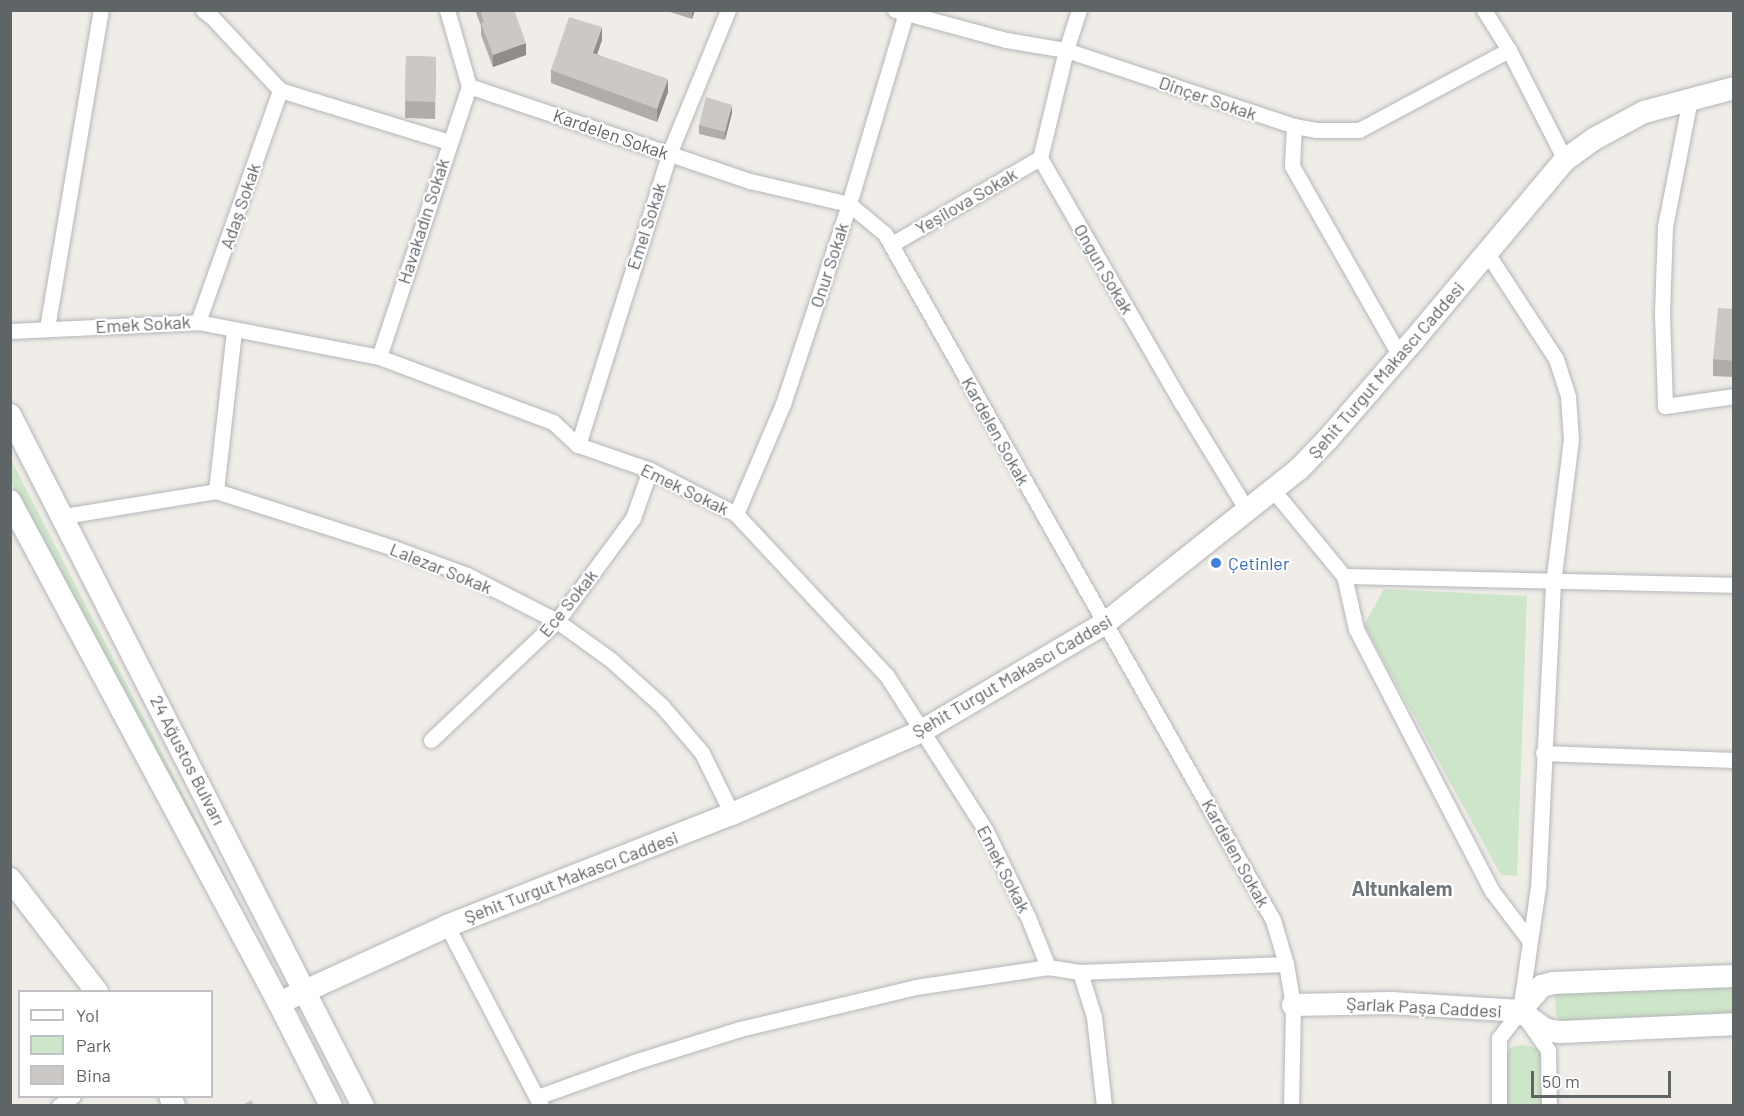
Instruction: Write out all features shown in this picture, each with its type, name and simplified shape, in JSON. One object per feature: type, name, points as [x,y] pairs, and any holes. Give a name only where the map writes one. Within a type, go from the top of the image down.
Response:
[{"type":"street","points":[[47,328],[101,10]]},
{"type":"street","points":[[447,10],[470,86]]},
{"type":"street","name":"Emel Sokak","points":[[578,446],[669,154],[728,10]]},
{"type":"street","points":[[1040,158],[1078,10]]},
{"type":"street","points":[[1484,10],[1509,50],[1565,160]]},
{"type":"street","name":"Dinçer Sokak","points":[[903,11],[1006,40],[1066,50],[1294,126],[1316,130],[1359,130],[1509,50]]},
{"type":"street","name":"Onur Sokak","points":[[736,514],[783,404],[849,204],[903,11]]},
{"type":"street","points":[[210,13],[280,90],[449,142]]},
{"type":"street","name":"Havakadın Sokak","points":[[379,357],[449,142],[470,86]]},
{"type":"street","name":"Kardelen Sokak","points":[[470,86],[750,181],[849,204],[885,234],[1273,920],[1287,964],[1293,1005],[1291,1106]]},
{"type":"street","name":"Şehit Turgut Makascı Caddesi","points":[[279,1003],[447,926],[732,814],[922,731],[1104,624],[1274,490],[1328,440],[1565,160],[1616,126],[1644,112],[1734,88]]},
{"type":"street","name":"Adaş Sokak","points":[[198,322],[280,90]]},
{"type":"street","points":[[1690,99],[1665,227],[1662,314],[1665,406],[1734,396]]},
{"type":"street","points":[[1294,126],[1292,166],[1400,356]]},
{"type":"street","name":"Yeşilova Sokak","points":[[892,244],[1040,158]]},
{"type":"street","name":"Ongun Sokak","points":[[1040,158],[1180,402],[1247,510]]},
{"type":"street","points":[[1487,252],[1556,359],[1568,397],[1571,440],[1553,583],[1538,887],[1520,1011],[1499,1038],[1498,1106]]},
{"type":"street","name":"Emek Sokak","points":[[10,332],[47,328],[198,322],[379,357],[552,422],[578,446],[650,470],[736,514],[887,676],[985,829],[1028,917],[1048,967]]},
{"type":"street","points":[[216,492],[234,330]]},
{"type":"street","name":"24 Ağustos Bulvarı","points":[[10,415],[64,516],[363,1106]]},
{"type":"street","name":"Ece Sokak","points":[[431,740],[557,621],[633,518],[650,470]]},
{"type":"street","points":[[1274,490],[1344,576],[1356,629],[1492,891],[1530,941]]},
{"type":"street","name":"Lalezar Sokak","points":[[64,516],[216,492],[404,552],[467,576],[557,621],[611,660],[662,706],[702,753],[732,814]]},
{"type":"street","name":"24 Ağustos Bulvarı","points":[[10,501],[279,1003],[331,1106]]},
{"type":"street","points":[[1344,576],[1553,583],[1734,585]]},
{"type":"street","points":[[1543,753],[1734,760]]},
{"type":"street","points":[[12,886],[95,990]]},
{"type":"street","points":[[447,926],[539,1101],[634,1062],[751,1026],[916,987],[1048,967],[1080,972],[1287,964]]},
{"type":"street","points":[[1080,972],[1094,1017],[1104,1106]]},
{"type":"street","name":"Şarlak Paşa Caddesi","points":[[1520,1011],[1542,986],[1553,983],[1734,976]]},
{"type":"street","name":"Şarlak Paşa Caddesi","points":[[1293,1005],[1391,1003],[1520,1011],[1546,1030],[1561,1032],[1734,1024]]},
{"type":"street","points":[[1520,1011],[1548,1050],[1549,1106]]},
{"type":"green space","points":[[10,458],[276,974],[267,980],[11,482]]},
{"type":"green space","points":[[1384,589],[1527,596],[1517,876],[1501,875],[1364,625]]},
{"type":"green space","points":[[1733,984],[1733,1016],[1564,1023],[1556,1015],[1555,998],[1558,993]]},
{"type":"green space","points":[[1521,1045],[1537,1048],[1543,1054],[1542,1105],[1506,1106],[1506,1059],[1510,1048]]},
{"type":"building","points":[[480,10],[514,10],[526,43],[493,55],[481,23],[484,22]]},
{"type":"building","points":[[569,17],[602,27],[593,53],[668,79],[657,109],[551,70]]},
{"type":"building","points":[[406,56],[436,57],[435,102],[405,101]]},
{"type":"building","points":[[706,97],[732,105],[725,132],[699,125]]},
{"type":"building","points":[[1718,308],[1734,309],[1734,361],[1713,359]]},
{"type":"building","points":[[252,1100],[254,1106],[240,1106]]},
{"type":"place","name":"Çetinler","points":[[1216,563]]},
{"type":"district","name":"Altunkalem","points":[[1402,888]]}]
